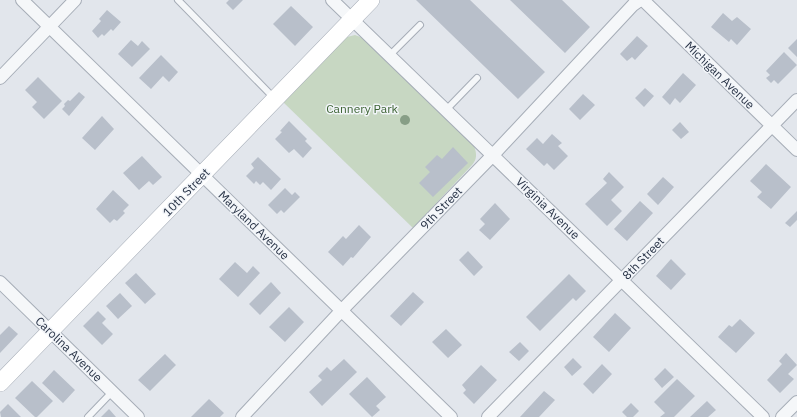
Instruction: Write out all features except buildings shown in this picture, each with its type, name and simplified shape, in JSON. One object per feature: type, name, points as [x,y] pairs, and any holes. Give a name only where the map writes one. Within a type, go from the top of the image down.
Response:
[{"type":"street","name":"Maryland Avenue","points":[[22,0],[451,417]]},
{"type":"street","points":[[0,78],[75,0]]},
{"type":"street","name":"Virginia Avenue","points":[[332,0],[763,417]]},
{"type":"street","name":"10th Street","points":[[0,383],[371,0]]},
{"type":"street","name":"9th Street","points":[[242,417],[341,311],[493,155],[633,5],[640,0]]},
{"type":"street","name":"Michigan Avenue","points":[[643,0],[797,150]]},
{"type":"street","name":"8th Street","points":[[488,417],[797,100]]},
{"type":"street","name":"Carolina Avenue","points":[[0,282],[138,417]]},
{"type":"street","points":[[782,417],[797,402]]},
{"type":"lane","points":[[178,0],[275,100]]},
{"type":"lane","points":[[390,56],[420,25]]},
{"type":"lane","points":[[446,110],[477,78]]},
{"type":"lane","points":[[88,417],[112,392]]},
{"type":"green space","name":"Cannery Park","points":[[355,35],[363,38],[474,146],[475,149],[476,158],[472,165],[413,228],[283,102],[347,37]]}]
